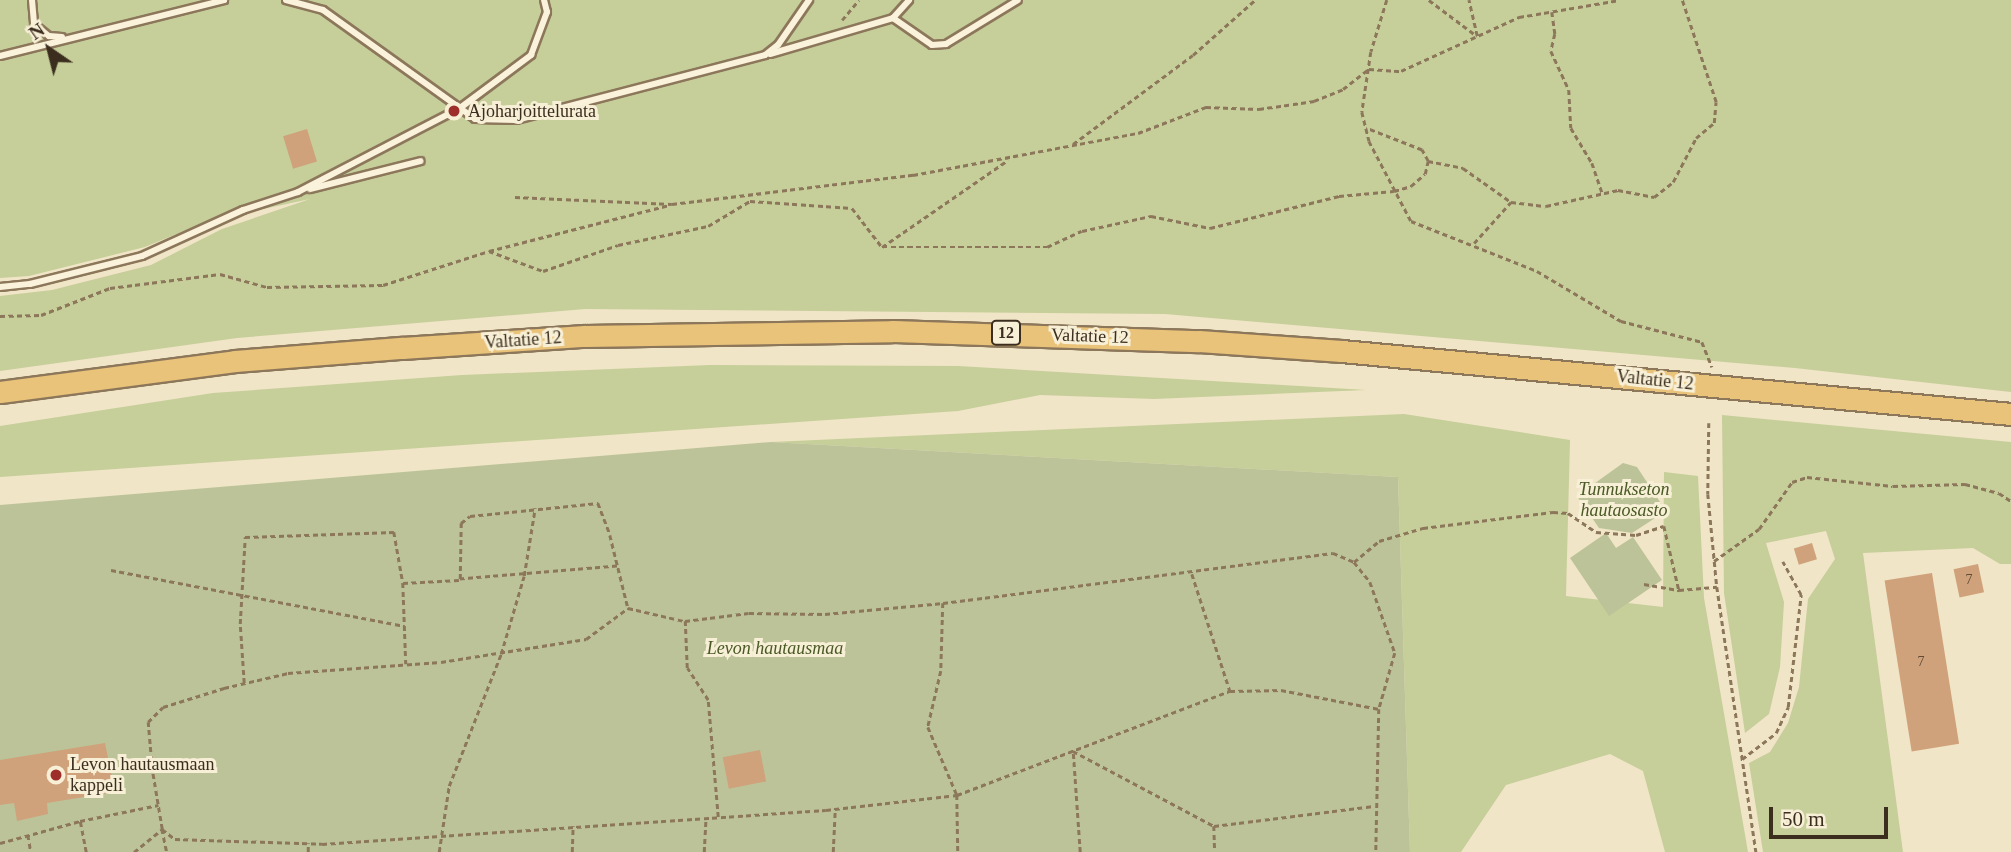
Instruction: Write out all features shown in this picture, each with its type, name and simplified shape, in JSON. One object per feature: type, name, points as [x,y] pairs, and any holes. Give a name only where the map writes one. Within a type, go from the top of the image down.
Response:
[{"type":"highway","name":"Valtatie 12","points":[[0,392],[235,361],[402,348],[585,336],[892,331],[1199,341],[1329,350],[2011,414]]},
{"type":"lane","points":[[32,0],[34,23],[49,36],[70,38]]},
{"type":"lane","points":[[0,56],[223,0]]},
{"type":"lane","points":[[286,0],[323,10],[475,120],[516,120],[765,55],[893,18],[909,0]]},
{"type":"lane","points":[[298,192],[460,107],[531,55],[547,12],[544,0]]},
{"type":"lane","points":[[765,55],[778,46],[809,0]]},
{"type":"lane","points":[[893,18],[932,45],[946,44],[1018,0]]},
{"type":"lane","points":[[0,287],[30,284],[142,256],[243,210],[298,192],[421,162]]},
{"type":"path","points":[[829,37],[859,0]]},
{"type":"path","points":[[1073,144],[1193,55],[1255,0]]},
{"type":"path","points":[[1387,0],[1369,69],[1362,112],[1366,128],[1394,191],[1411,221],[1474,243],[1575,290],[1594,309],[1621,321],[1702,342],[1709,350],[1712,367]]},
{"type":"path","points":[[1429,0],[1476,36]]},
{"type":"path","points":[[1469,0],[1476,36]]},
{"type":"path","points":[[0,316],[41,316],[110,288],[220,274],[267,287],[383,285],[489,251],[673,204],[1010,158],[1138,132],[1206,107],[1259,109],[1314,101],[1343,89],[1369,69],[1401,71],[1519,17],[1620,0]]},
{"type":"path","points":[[1428,161],[1463,167],[1511,202],[1546,206],[1588,200],[1602,192],[1618,190],[1654,197],[1673,182],[1696,138],[1714,123],[1716,102],[1682,0]]},
{"type":"path","points":[[1551,11],[1555,34],[1551,51],[1569,90],[1571,128],[1592,163],[1602,192]]},
{"type":"path","points":[[883,247],[1047,247],[1082,231],[1151,216],[1210,228],[1339,196],[1394,191],[1411,186],[1425,174],[1428,161],[1422,150],[1366,128]]},
{"type":"path","points":[[883,247],[1010,158]]},
{"type":"path","points":[[515,197],[673,204]]},
{"type":"path","points":[[489,251],[543,271],[618,245],[708,226],[750,201],[852,208],[883,247]]},
{"type":"path","points":[[1474,243],[1511,202]]},
{"type":"path","points":[[1709,423],[1708,494],[1714,561],[1756,852]]},
{"type":"path","points":[[1714,561],[1759,529],[1792,482],[1807,477],[1893,486],[1965,484],[1999,493],[2011,501]]},
{"type":"path","points":[[460,579],[461,523],[470,516],[598,503],[628,608]]},
{"type":"path","points":[[439,852],[449,786],[501,654],[524,576],[535,508]]},
{"type":"path","points":[[1354,562],[1379,541],[1423,528],[1553,512],[1567,513],[1596,532],[1636,535],[1664,526],[1679,590]]},
{"type":"path","points":[[244,683],[242,597],[245,537],[394,532],[403,583],[406,664]]},
{"type":"path","points":[[167,852],[152,769],[148,722],[163,707],[244,683],[288,673],[501,654],[586,639],[628,608],[685,621],[750,613],[825,614],[1192,574],[1333,553],[1354,562],[1370,582],[1395,653],[1379,709],[1374,806],[1376,852]]},
{"type":"path","points":[[1742,759],[1776,733],[1788,707],[1801,594],[1783,562]]},
{"type":"path","points":[[403,583],[524,576],[617,566]]},
{"type":"path","points":[[111,570],[405,626]]},
{"type":"path","points":[[1192,574],[1230,691]]},
{"type":"path","points":[[1644,584],[1679,590],[1717,587]]},
{"type":"path","points":[[943,603],[941,671],[928,726],[957,795],[958,852]]},
{"type":"path","points":[[685,621],[687,668],[708,700],[718,817]]},
{"type":"path","points":[[162,829],[175,839],[309,842],[835,809],[957,795],[1230,691],[1281,690],[1379,709]]},
{"type":"path","points":[[1073,751],[1214,826],[1374,806]]},
{"type":"path","points":[[1073,751],[1080,852]]},
{"type":"path","points":[[152,769],[191,760]]},
{"type":"path","points":[[0,843],[80,821],[158,806]]},
{"type":"path","points":[[833,852],[835,809]]},
{"type":"path","points":[[704,852],[706,818]]},
{"type":"path","points":[[80,821],[86,852]]},
{"type":"path","points":[[572,852],[573,826]]},
{"type":"path","points":[[1214,826],[1215,852]]},
{"type":"path","points":[[134,852],[162,829]]},
{"type":"path","points":[[28,835],[31,852]]},
{"type":"path","points":[[308,852],[309,842]]},
{"type":"green space","points":[[0,0],[2011,0],[2011,392],[1795,368],[1165,314],[585,309],[237,338],[0,371],[0,296],[52,290],[151,265],[222,229],[310,199],[245,213],[241,207],[145,247],[29,276],[0,278]]},
{"type":"green space","points":[[710,365],[958,366],[1366,390],[1154,399],[1040,395],[958,411],[0,477],[0,426],[213,393],[462,375]]},
{"type":"green space","points":[[1404,414],[1570,440],[1566,596],[1663,607],[1664,472],[1698,476],[1704,598],[1748,852],[1665,852],[1643,771],[1610,754],[1506,785],[1461,852],[1410,852],[1398,477],[771,442]]},
{"type":"green space","points":[[1722,415],[2011,442],[2011,564],[2000,564],[1973,548],[1863,553],[1903,852],[1763,852],[1749,763],[1770,752],[1788,723],[1799,687],[1808,599],[1835,559],[1826,531],[1766,543],[1784,602],[1780,667],[1769,714],[1745,733],[1724,593]]},
{"type":"green space","name":"Levon hautausmaa","points":[[771,442],[1398,477],[1410,852],[0,852],[0,505]]},
{"type":"green space","name":"Tunnukseton hautaosasto","points":[[1623,463],[1637,467],[1666,511],[1632,533],[1599,528],[1577,496]]},
{"type":"green space","points":[[1606,533],[1616,548],[1633,537],[1662,580],[1609,616],[1570,558]]},
{"type":"building","points":[[307,129],[317,162],[293,169],[283,136]]},
{"type":"building","points":[[1812,543],[1817,559],[1799,565],[1794,549]]},
{"type":"building","points":[[1978,564],[1984,592],[1960,598],[1954,569]]},
{"type":"building","points":[[1932,573],[1959,744],[1912,751],[1885,581]]},
{"type":"building","name":"Levon hautausmaan kappeli","points":[[105,743],[115,792],[47,803],[48,814],[17,821],[14,803],[0,805],[0,760]]},
{"type":"building","points":[[760,750],[766,781],[729,789],[723,757]]},
{"type":"place","name":"Ajoharjoittelurata","points":[[454,111]]},
{"type":"place","name":"Levon hautausmaan kappeli","points":[[56,775]]}]
